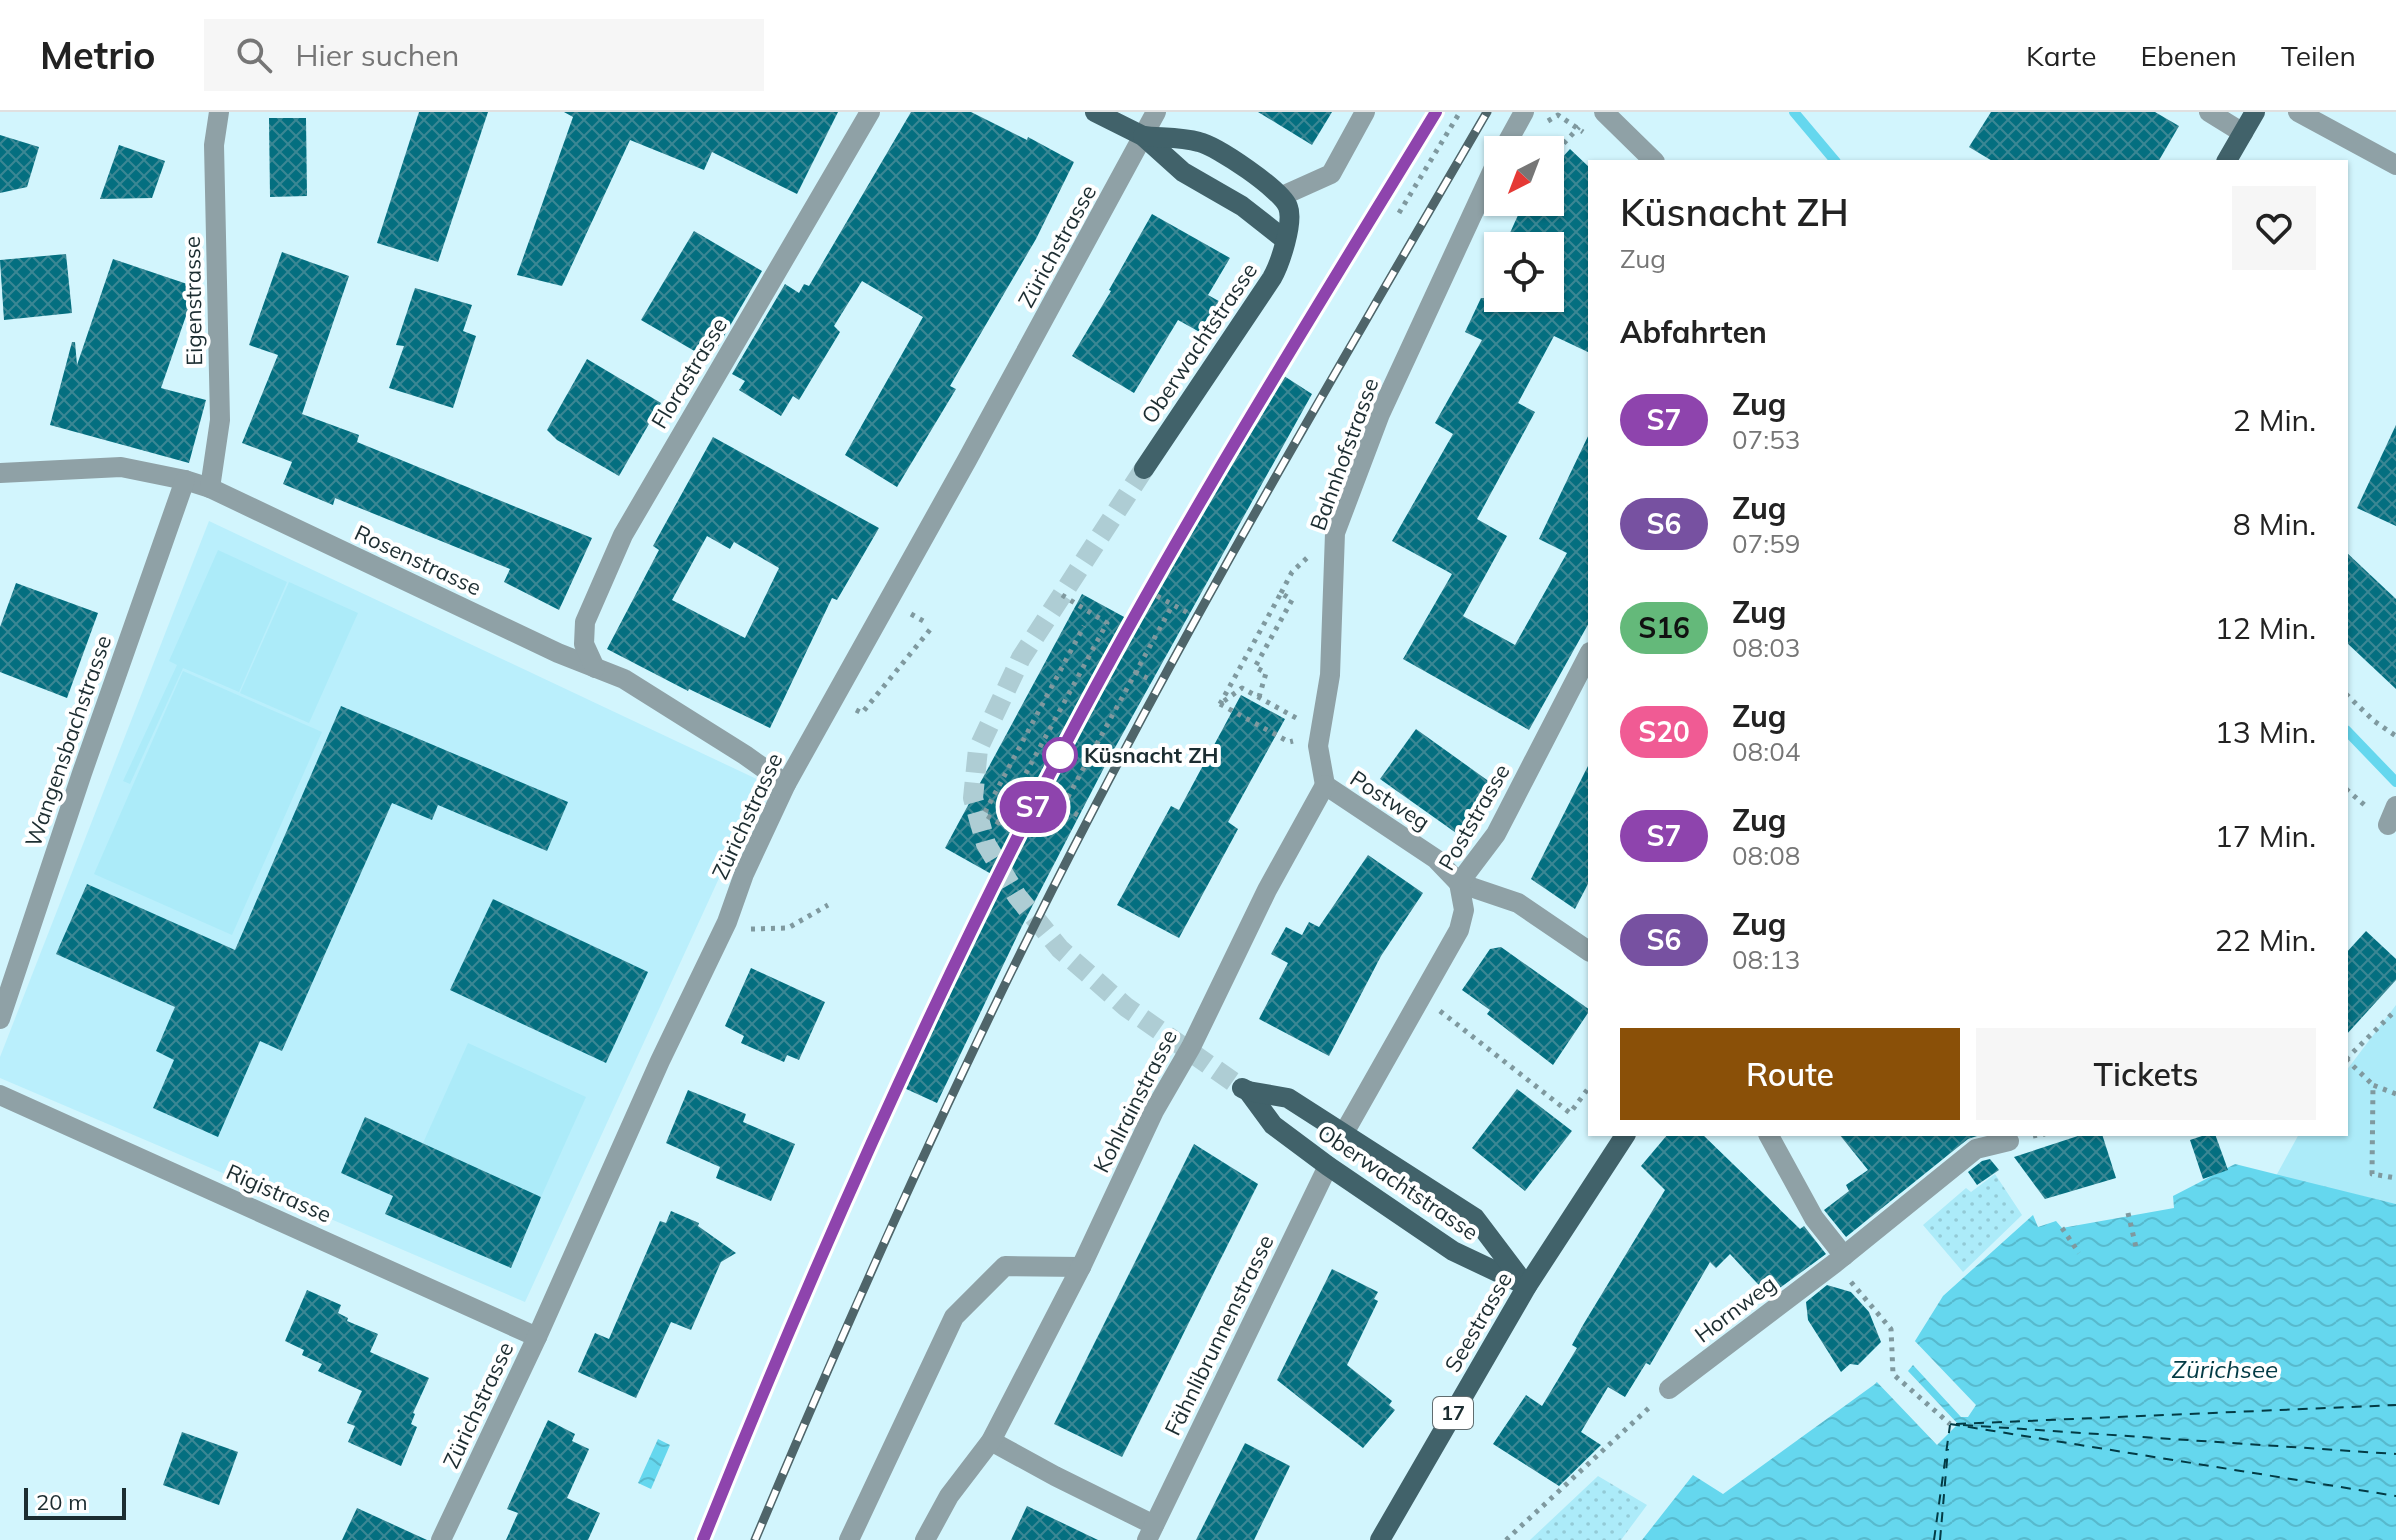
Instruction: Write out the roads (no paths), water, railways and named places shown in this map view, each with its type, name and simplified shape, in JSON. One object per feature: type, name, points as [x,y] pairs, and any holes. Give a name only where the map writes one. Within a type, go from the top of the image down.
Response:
[{"type":"main road","points":[[1095,112],[1143,136],[1183,172],[1242,206],[1284,239]]},
{"type":"main road","points":[[2227,160],[2255,112]]},
{"type":"main road","points":[[1143,136],[1202,142],[1269,184],[1282,196]]},
{"type":"main road","name":"Oberwachtstrasse","points":[[1144,469],[1283,257],[1284,239],[1291,217],[1282,196]]},
{"type":"main road","name":"Oberwachtstrasse","points":[[1245,1090],[1288,1098],[1475,1218],[1527,1286],[1453,1251],[1328,1166],[1273,1125],[1245,1090]]},
{"type":"main road","name":"Seestrasse","points":[[1380,1540],[1527,1286],[1625,1136]]},
{"type":"street","name":"Eigenstrasse","points":[[210,488],[220,420],[214,145],[219,112]]},
{"type":"street","name":"Florastrasse","points":[[595,668],[584,644],[585,622],[623,535],[870,112]]},
{"type":"street","name":"Zürichstrasse","points":[[441,1540],[537,1337],[660,1061],[727,922],[744,874],[786,784],[918,550],[1156,112]]},
{"type":"street","points":[[1282,196],[1331,174],[1365,112]]},
{"type":"street","points":[[1511,136],[1524,112]]},
{"type":"street","points":[[1604,112],[1653,160]]},
{"type":"street","points":[[2209,112],[2243,133]]},
{"type":"street","points":[[2298,112],[2396,165]]},
{"type":"street","name":"Bahnhofstrasse","points":[[1325,785],[1318,746],[1330,675],[1335,533],[1380,414],[1484,189]]},
{"type":"street","name":"Rosenstrasse","points":[[0,473],[121,467],[210,488],[558,653],[624,679],[786,784]]},
{"type":"street","name":"Wangensbachstrasse","points":[[0,1019],[185,480]]},
{"type":"street","name":"Poststrasse","points":[[1344,1133],[1459,930],[1464,910],[1459,883],[1496,834],[1588,656]]},
{"type":"street","name":"Postweg","points":[[1325,785],[1436,859],[1459,883],[1518,903],[1588,951]]},
{"type":"street","name":"Kohlrainstrasse","points":[[925,1540],[949,1496],[991,1441],[1081,1267],[1154,1111],[1191,1047],[1267,890],[1325,785]]},
{"type":"street","points":[[2388,825],[2396,806]]},
{"type":"street","name":"Rigistrasse","points":[[0,1095],[537,1337]]},
{"type":"street","points":[[1769,1136],[1840,1259]]},
{"type":"street","name":"Hornweg","points":[[1669,1389],[1840,1259],[1976,1149],[1994,1140]]},
{"type":"street","name":"Fähnlibrunnenstrasse","points":[[991,1441],[1150,1532],[1328,1166]]},
{"type":"street","points":[[849,1540],[954,1317],[1005,1266],[1081,1267]]},
{"type":"water","name":"Zürichsee","points":[[2235,1164],[2396,1204],[2396,1540],[1642,1540],[1693,1475],[1723,1494],[1875,1384],[1915,1341],[1943,1296],[2033,1215],[2038,1227],[2056,1221],[2062,1228],[2174,1208],[2173,1196]]},
{"type":"water","points":[[658,1439],[670,1445],[651,1489],[638,1483]]},
{"type":"waterway","points":[[1794,112],[1834,160]]},
{"type":"waterway","points":[[2348,732],[2396,782]]},
{"type":"tunnel","points":[[1144,469],[1021,658],[978,749],[973,798],[986,844],[1017,896],[1060,949],[1126,1007],[1242,1088]]},
{"type":"railway","points":[[703,1540],[868,1153],[982,907],[1069,738],[1195,508],[1436,112]]},
{"type":"railway","points":[[755,1540],[923,1157],[1085,826],[1253,517],[1487,112]]},
{"type":"train","name":"S7","points":[[703,1540],[868,1153],[982,907],[1054,766],[1195,508],[1436,112]]},
{"type":"place","name":"Küsnacht ZH","points":[[1060,755]]}]
